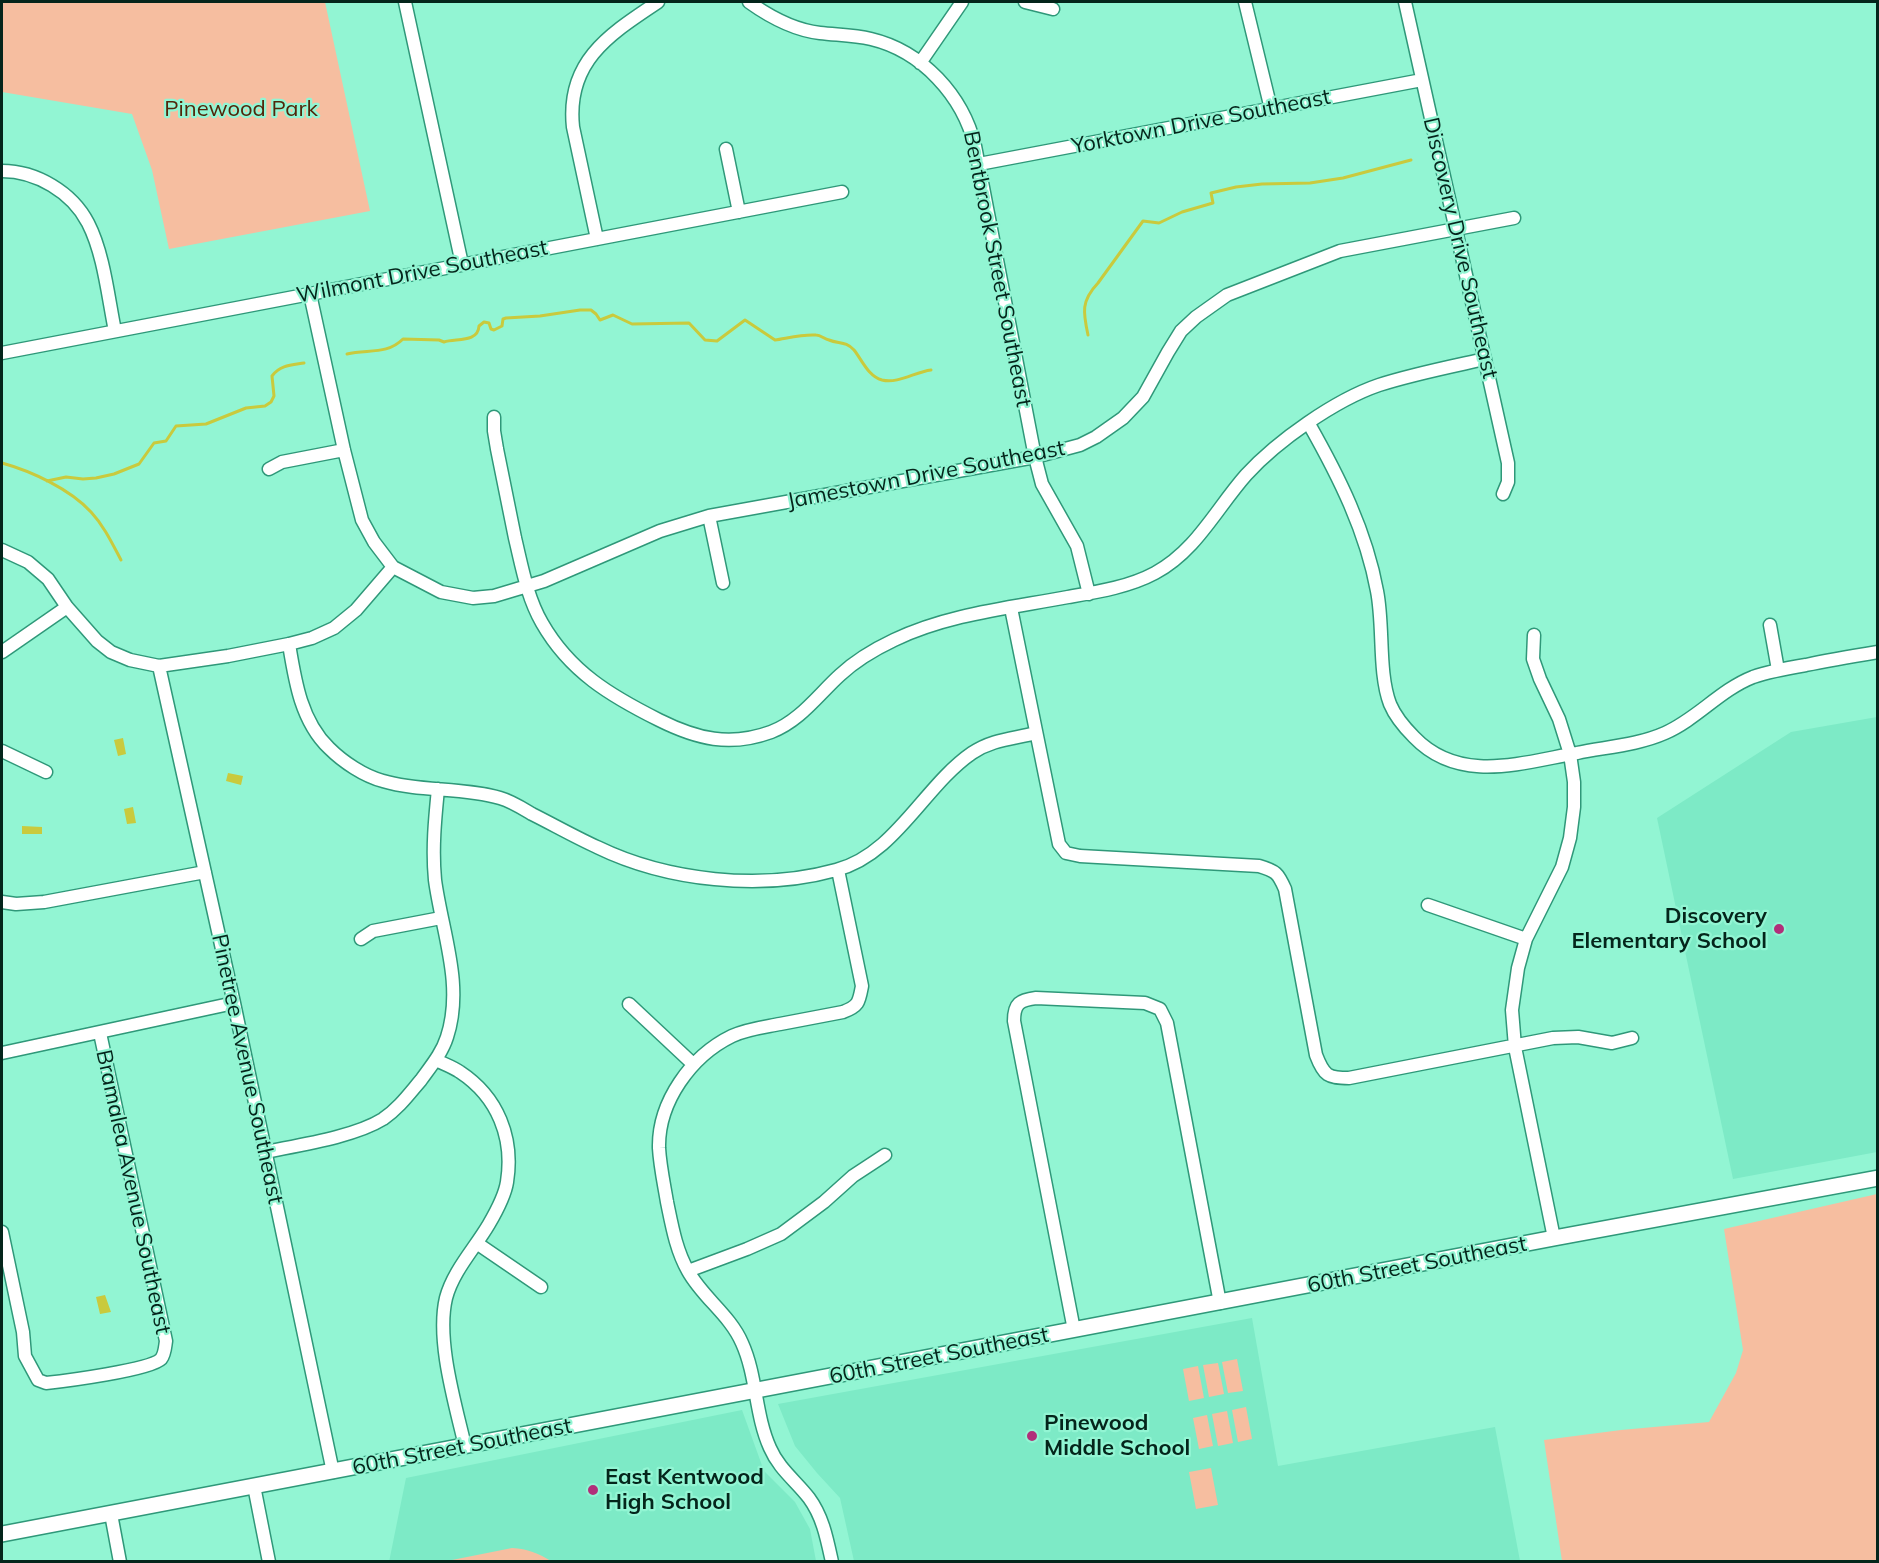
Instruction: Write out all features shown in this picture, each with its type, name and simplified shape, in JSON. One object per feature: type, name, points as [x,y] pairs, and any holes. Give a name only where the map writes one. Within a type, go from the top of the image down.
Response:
[{"type":"main road","name":"60th Street Southeast","points":[[2,1534],[1878,1178]]},
{"type":"street","points":[[405,2],[462,264]]},
{"type":"street","points":[[597,239],[573,127],[572,112],[578,77],[596,48],[619,28],[658,2]]},
{"type":"street","name":"Bentbrook Street Southeast","points":[[749,2],[765,13],[797,28],[872,39],[888,44],[920,63],[948,89],[960,106],[973,137],[979,164],[1042,484],[1077,546],[1089,594]]},
{"type":"street","points":[[920,63],[962,2]]},
{"type":"street","points":[[1025,2],[1053,9]]},
{"type":"street","points":[[1245,2],[1270,109]]},
{"type":"street","name":"Discovery Drive Southeast","points":[[1405,2],[1508,463],[1509,480],[1503,494]]},
{"type":"street","name":"Yorktown Drive Southeast","points":[[979,164],[1422,80]]},
{"type":"street","points":[[726,149],[739,212]]},
{"type":"street","points":[[2,171],[28,174],[55,186],[74,204],[88,223],[101,264],[115,331]]},
{"type":"street","name":"Wilmont Drive Southeast","points":[[2,353],[842,192]]},
{"type":"street","name":"Jamestown Drive Southeast","points":[[393,567],[441,592],[473,598],[494,596],[544,581],[660,531],[708,516],[1035,457],[1080,445],[1123,418],[1143,397],[1181,331],[1227,295],[1340,251],[1514,218]]},
{"type":"street","points":[[2,550],[28,562],[48,579],[67,607],[97,642],[111,652],[130,660],[159,666],[191,662],[312,638],[334,628],[356,610],[393,567],[374,542],[362,520],[344,450],[310,294]]},
{"type":"street","points":[[495,417],[494,431],[497,449],[526,586],[540,621],[571,662],[599,686],[623,702],[681,731],[703,738],[722,740],[745,738],[770,732],[796,718],[848,668],[896,639],[946,620],[1089,594],[1130,584],[1154,574],[1173,562],[1190,547],[1224,501],[1264,456],[1308,424],[1345,401],[1375,387],[1485,359]]},
{"type":"street","points":[[1308,424],[1342,485],[1360,526],[1377,591],[1385,686],[1390,705],[1402,724],[1422,746],[1444,759],[1476,767],[1513,765],[1632,743],[1656,737],[1677,727],[1743,682],[1778,670],[1878,651]]},
{"type":"street","points":[[269,469],[282,462],[344,450]]},
{"type":"street","points":[[708,516],[723,583]]},
{"type":"street","points":[[2,652],[67,607]]},
{"type":"street","points":[[1011,608],[1059,844],[1066,853],[1080,856],[1259,866],[1278,874],[1285,889],[1316,1055],[1326,1074],[1335,1078],[1350,1078],[1566,1037],[1612,1043],[1632,1038]]},
{"type":"street","points":[[1770,625],[1778,670]]},
{"type":"street","points":[[1534,635],[1533,659],[1559,719],[1570,754],[1575,782],[1570,838],[1562,867],[1526,939],[1518,968],[1512,1010],[1515,1047],[1554,1238]]},
{"type":"street","points":[[289,644],[295,683],[309,721],[328,748],[364,773],[383,781],[502,798],[598,848],[635,863],[704,878],[758,880],[795,878],[838,870],[870,854],[880,846],[946,776],[974,752],[998,740],[1036,733]]},
{"type":"street","name":"Pinetree Avenue Southeast","points":[[159,666],[234,1003],[333,1472]]},
{"type":"street","points":[[2,751],[46,772]]},
{"type":"street","points":[[265,1152],[356,1131],[382,1119],[401,1104],[436,1060],[447,1038],[454,1006],[453,977],[435,878],[434,829],[438,789]]},
{"type":"street","points":[[832,1562],[822,1519],[809,1498],[792,1480],[770,1449],[742,1342],[731,1323],[702,1291],[688,1271],[673,1232],[659,1146],[662,1119],[673,1093],[693,1064],[732,1036],[758,1028],[843,1012],[852,1008],[859,1001],[862,986],[838,870]]},
{"type":"street","points":[[2,902],[16,904],[44,902],[204,872]]},
{"type":"street","points":[[1428,905],[1526,939]]},
{"type":"street","points":[[361,939],[373,931],[441,918]]},
{"type":"street","points":[[1074,1330],[1014,1021],[1017,1004],[1027,999],[1146,1003],[1160,1009],[1167,1023],[1220,1303]]},
{"type":"street","points":[[2,1053],[234,1003]]},
{"type":"street","points":[[629,1004],[693,1064]]},
{"type":"street","name":"Bramalea Avenue Southeast","points":[[2,1232],[23,1332],[25,1356],[38,1380],[46,1383],[103,1375],[154,1363],[162,1358],[166,1341],[100,1033]]},
{"type":"street","points":[[436,1060],[459,1071],[478,1086],[498,1112],[509,1147],[507,1184],[478,1244],[452,1281],[443,1316],[447,1359],[465,1446]]},
{"type":"street","points":[[688,1271],[781,1234],[854,1176],[885,1155]]},
{"type":"street","points":[[478,1244],[541,1287]]},
{"type":"street","points":[[254,1486],[269,1562]]},
{"type":"street","points":[[111,1514],[120,1562]]},
{"type":"shaded area","name":"Discovery Elementary School","points":[[1877,717],[1877,1152],[1733,1179],[1657,818],[1791,732]]},
{"type":"shaded area","points":[[123,738],[126,754],[118,756],[114,740]]},
{"type":"shaded area","points":[[228,773],[243,776],[241,785],[226,781]]},
{"type":"shaded area","points":[[133,807],[136,823],[127,824],[124,809]]},
{"type":"shaded area","points":[[22,826],[42,827],[42,834],[22,834]]},
{"type":"shaded area","points":[[105,1295],[111,1312],[100,1314],[96,1297]]},
{"type":"shaded area","name":"Pinewood Middle School","points":[[1252,1318],[1278,1466],[1495,1427],[1520,1561],[854,1561],[840,1498],[795,1446],[778,1404]]},
{"type":"shaded area","name":"East Kentwood High School","points":[[742,1410],[764,1471],[795,1502],[810,1529],[816,1561],[389,1562],[406,1478]]},
{"type":"green space","name":"Pinewood Park","points":[[2,2],[325,2],[370,211],[169,249],[152,170],[132,114],[2,92]]},
{"type":"green space","points":[[1877,1194],[1877,1561],[1562,1561],[1544,1440],[1709,1422],[1736,1373],[1743,1350],[1724,1229]]},
{"type":"green space","points":[[1237,1359],[1243,1391],[1228,1393],[1222,1362]]},
{"type":"green space","points":[[1218,1363],[1224,1394],[1209,1397],[1203,1365]]},
{"type":"green space","points":[[1198,1366],[1204,1398],[1189,1401],[1183,1369]]},
{"type":"green space","points":[[1246,1407],[1252,1439],[1238,1442],[1232,1410]]},
{"type":"green space","points":[[1227,1411],[1233,1443],[1218,1446],[1212,1414]]},
{"type":"green space","points":[[1207,1415],[1213,1446],[1199,1449],[1193,1418]]},
{"type":"green space","points":[[1211,1468],[1218,1505],[1196,1509],[1189,1472]]},
{"type":"green space","points":[[512,1548],[533,1552],[551,1561],[447,1561]]},
{"type":"waterway","points":[[1088,335],[1084,313],[1086,301],[1143,221],[1159,223],[1182,212],[1213,203],[1211,193],[1236,187],[1310,183],[1343,178],[1411,160]]},
{"type":"waterway","points":[[347,354],[384,349],[403,339],[444,342],[466,339],[475,335],[479,326],[484,322],[489,323],[491,329],[494,330],[502,326],[503,319],[506,318],[591,310],[600,320],[613,315],[632,324],[689,323],[705,340],[717,341],[745,320],[775,340],[818,335],[851,347],[869,371],[882,380],[900,379],[931,370]]},
{"type":"waterway","points":[[47,481],[66,477],[96,478],[139,464],[154,443],[166,441],[176,426],[206,424],[246,408],[265,406],[274,396],[272,376],[275,372],[287,366],[304,363]]},
{"type":"waterway","points":[[2,463],[50,482],[82,504],[100,523],[121,560]]},
{"type":"place","name":"Discovery Elementary School","points":[[1779,929]]},
{"type":"place","name":"Pinewood Middle School","points":[[1032,1436]]},
{"type":"place","name":"East Kentwood High School","points":[[593,1490]]}]
